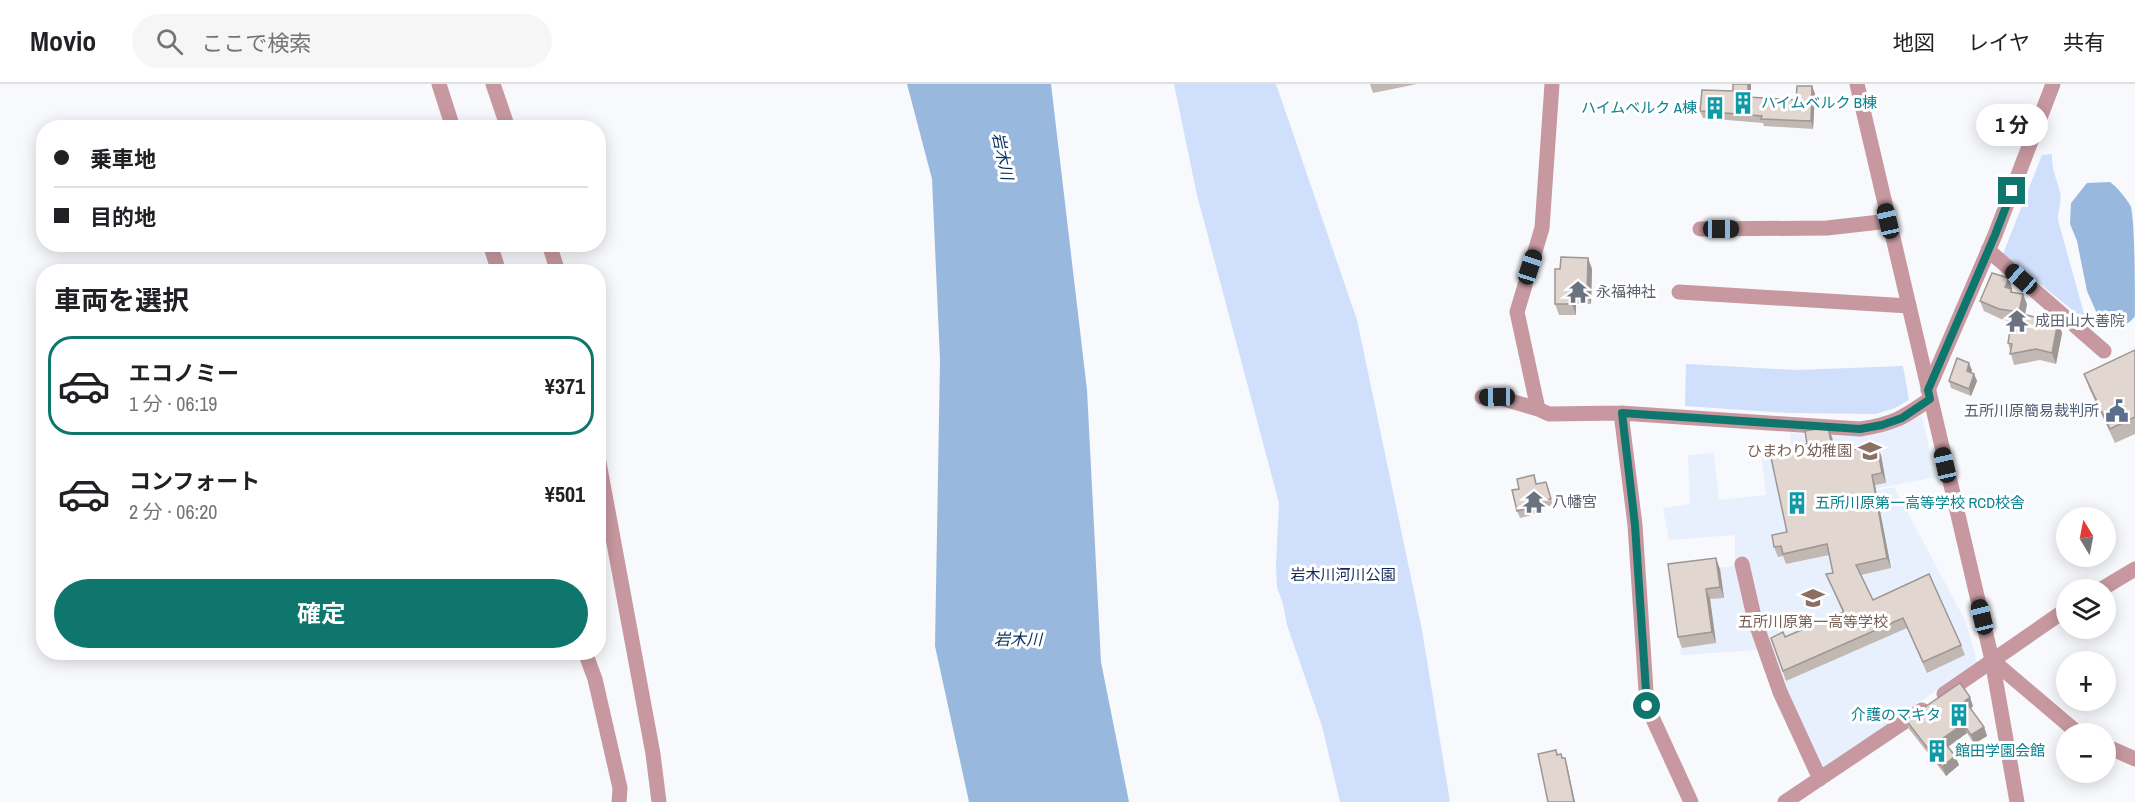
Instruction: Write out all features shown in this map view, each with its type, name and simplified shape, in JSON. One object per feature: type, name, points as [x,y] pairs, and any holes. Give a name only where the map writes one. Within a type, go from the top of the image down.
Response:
[{"type":"street","points":[[439,84],[450,120]]},
{"type":"street","points":[[493,84],[505,120]]},
{"type":"street","points":[[1538,409],[1517,312],[1542,228],[1552,84]]},
{"type":"street","points":[[1857,84],[1992,660],[2017,802]]},
{"type":"street","points":[[1482,397],[1497,397],[1549,414],[1622,413],[1860,429],[1902,418],[1929,395],[2053,84]]},
{"type":"street","points":[[1700,229],[1827,228],[1888,221]]},
{"type":"street","points":[[1988,250],[2104,351]]},
{"type":"street","points":[[1679,292],[1909,306]]},
{"type":"street","points":[[1622,413],[1635,525],[1647,706],[1691,802]]},
{"type":"street","points":[[606,500],[660,802]]},
{"type":"street","points":[[1743,564],[1755,621],[1780,692],[1820,779]]},
{"type":"street","points":[[2116,580],[2135,569]]},
{"type":"street","points":[[1785,802],[2056,616]]},
{"type":"street","points":[[588,660],[595,679],[620,788],[619,802]]},
{"type":"street","points":[[1992,660],[2066,723]]},
{"type":"street","points":[[2116,750],[2135,759]]},
{"type":"shaded area","name":"ひまわり幼稚園","points":[[1922,416],[1936,477],[1819,500],[1806,434],[1883,430]]},
{"type":"shaded area","name":"五所川原第一高等学校","points":[[1790,433],[1805,434],[1818,503],[1894,487],[1966,622],[1977,662],[1820,772],[1759,650],[1681,655],[1671,573],[1735,566],[1735,535],[1669,540],[1663,508],[1690,504],[1688,455],[1714,453],[1719,500],[1766,495],[1761,452],[1791,449]]},
{"type":"green space","name":"岩木川河川公園","points":[[1174,84],[1276,84],[1357,320],[1422,630],[1450,802],[1340,802],[1322,726],[1287,625],[1277,587],[1279,503],[1197,195]]},
{"type":"green space","points":[[2052,154],[2053,170],[2060,195],[2058,220],[2086,321],[2003,254],[2042,155]]},
{"type":"green space","points":[[1686,364],[1796,370],[1903,366],[1909,400],[1895,408],[1876,414],[1789,413],[1685,406]]},
{"type":"water","name":"岩木川","points":[[907,84],[1051,84],[1087,390],[1101,662],[1129,802],[969,802],[935,646],[940,360],[932,179]]},
{"type":"water","points":[[2110,182],[2122,193],[2131,207],[2134,243],[2135,316],[2128,323],[2116,327],[2102,325],[2087,291],[2077,241],[2070,224],[2071,203],[2087,183]]},
{"type":"building","points":[[1733,84],[1748,84],[1748,97],[1796,100],[1797,86],[1812,86],[1811,121],[1761,119],[1762,116],[1700,111],[1702,90],[1733,91]]},
{"type":"building","points":[[1561,257],[1588,258],[1587,293],[1572,294],[1572,304],[1555,304],[1555,269],[1560,269]]},
{"type":"building","points":[[1992,273],[2009,278],[2005,287],[2011,289],[2011,292],[2023,294],[2019,312],[1999,309],[1980,301]]},
{"type":"building","points":[[2013,312],[2058,322],[2052,353],[2036,349],[2010,354],[2012,344],[2008,343]]},
{"type":"building","name":"五所川原簡易裁判所","points":[[2135,350],[2135,417],[2110,429],[2084,374]]},
{"type":"building","points":[[1957,358],[1969,363],[1967,371],[1974,374],[1969,389],[1949,381]]},
{"type":"building","points":[[1828,427],[1832,447],[1849,444],[1850,450],[1877,445],[1882,473],[1872,475],[1887,558],[1856,565],[1873,600],[1929,574],[1961,645],[1923,662],[1903,618],[1783,671],[1771,638],[1783,632],[1785,637],[1844,612],[1826,574],[1833,573],[1827,544],[1783,554],[1781,546],[1774,547],[1772,535],[1787,532],[1770,453],[1807,444],[1805,431]]},
{"type":"building","name":"八幡宮","points":[[1534,475],[1536,484],[1546,482],[1551,499],[1539,501],[1540,505],[1517,511],[1512,490],[1519,489],[1517,479]]},
{"type":"building","points":[[1716,558],[1720,587],[1706,589],[1712,632],[1678,637],[1668,564]]},
{"type":"building","points":[[1960,683],[1970,697],[1965,701],[1984,727],[1971,735],[1963,724],[1942,739],[1955,756],[1942,767],[1906,720]]},
{"type":"building","points":[[1556,750],[1557,755],[1561,754],[1562,758],[1565,758],[1574,802],[1548,802],[1538,754]]},
{"type":"place","name":"ハイムベルク B棟","points":[[1743,103]]},
{"type":"place","name":"ハイムベルク A棟","points":[[1715,108]]},
{"type":"place","name":"永福神社","points":[[1578,292]]},
{"type":"place","name":"成田山大善院","points":[[2017,321]]},
{"type":"place","name":"五所川原簡易裁判所","points":[[2117,411]]},
{"type":"place","name":"ひまわり幼稚園","points":[[1870,451]]},
{"type":"place","name":"八幡宮","points":[[1534,502]]},
{"type":"place","name":"五所川原第一高等学校 RCD校舎","points":[[1797,503]]},
{"type":"place","name":"五所川原第一高等学校","points":[[1813,598]]},
{"type":"place","name":"介護のマキタ","points":[[1959,715]]},
{"type":"place","name":"館田学園会館","points":[[1937,751]]},
{"type":"route","points":[[1647,706],[1635,525],[1622,413],[1860,429],[1902,418],[1930,399],[1928,390],[2012,191]]}]
